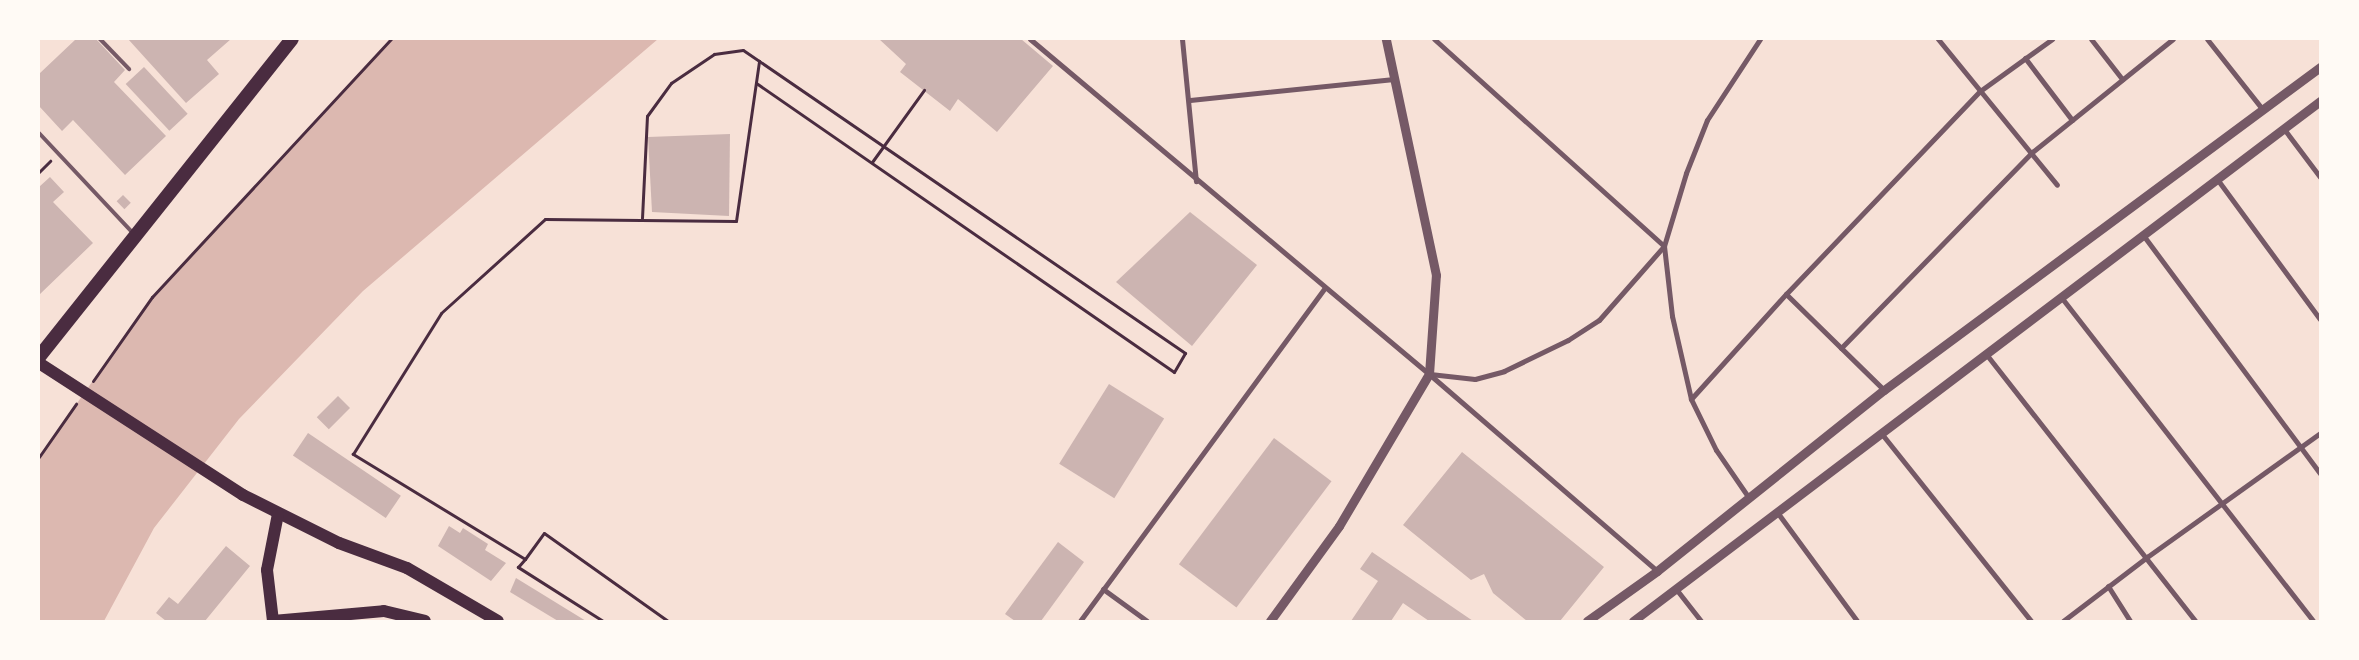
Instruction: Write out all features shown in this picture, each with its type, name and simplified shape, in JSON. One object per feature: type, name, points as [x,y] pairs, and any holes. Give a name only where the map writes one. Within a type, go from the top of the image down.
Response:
[{"type":"highway","points":[[39,357],[292,39]]},
{"type":"main road","points":[[39,362],[71,385],[243,495],[339,543],[407,568],[498,621]]},
{"type":"main road","points":[[278,514],[267,570],[273,621],[384,611],[425,621]]},
{"type":"street","points":[[1030,39],[1429,374],[1657,571]]},
{"type":"street","points":[[1182,39],[1190,100],[1196,180]]},
{"type":"street","points":[[1270,621],[1339,526],[1429,374],[1436,275],[1386,39]]},
{"type":"street","points":[[1434,39],[1664,246]]},
{"type":"street","points":[[1749,498],[1716,450],[1691,399],[1674,325],[1664,246],[1686,172],[1707,120],[1760,39]]},
{"type":"street","points":[[1938,39],[2057,185]]},
{"type":"street","points":[[1691,399],[1786,294],[1980,91],[2052,39]]},
{"type":"street","points":[[2091,39],[2122,79]]},
{"type":"street","points":[[1841,348],[2031,153],[2173,39]]},
{"type":"street","points":[[2207,39],[2263,110]]},
{"type":"street","points":[[2025,58],[2072,120]]},
{"type":"street","points":[[1587,621],[1657,571],[1884,390],[2320,67]]},
{"type":"street","points":[[1190,100],[1394,79]]},
{"type":"street","points":[[1633,621],[2320,101]]},
{"type":"street","points":[[2284,129],[2320,177]]},
{"type":"street","points":[[2217,179],[2320,319]]},
{"type":"street","points":[[2143,235],[2320,473]]},
{"type":"street","points":[[1429,374],[1475,379],[1504,371],[1568,340],[1599,320],[1664,246]]},
{"type":"street","points":[[1080,621],[1325,288]]},
{"type":"street","points":[[1786,294],[1884,390]]},
{"type":"street","points":[[2061,297],[2313,621]]},
{"type":"street","points":[[1986,354],[2196,621]]},
{"type":"street","points":[[1882,433],[2032,621]]},
{"type":"street","points":[[2063,621],[2147,557],[2320,434]]},
{"type":"street","points":[[1778,512],[1857,621]]},
{"type":"street","points":[[2108,586],[2130,621]]},
{"type":"street","points":[[1103,588],[1147,621]]},
{"type":"street","points":[[1676,589],[1701,621]]},
{"type":"lane","points":[[100,39],[129,68]]},
{"type":"lane","points":[[39,133],[136,235]]},
{"type":"path","points":[[90,385],[152,297],[391,39]]},
{"type":"path","points":[[642,218],[647,116],[672,83],[714,54],[743,50],[1185,353],[1174,372],[756,83]]},
{"type":"path","points":[[525,558],[352,454],[441,313],[544,219],[642,218],[736,221],[759,61]]},
{"type":"path","points":[[872,162],[924,90]]},
{"type":"path","points":[[39,457],[78,401]]},
{"type":"path","points":[[603,621],[518,567],[544,533],[668,621]]},
{"type":"shaded area","points":[[391,39],[658,39],[363,291],[239,419],[154,528],[104,621],[39,621],[39,457],[152,297]]},
{"type":"building","points":[[76,39],[96,39],[125,70],[114,82],[166,136],[125,175],[73,120],[62,131],[39,106],[39,74]]},
{"type":"building","points":[[128,39],[231,39],[207,60],[219,74],[186,103]]},
{"type":"building","points":[[879,39],[1021,39],[1053,66],[997,132],[958,99],[950,111],[900,72],[906,64]]},
{"type":"building","points":[[144,67],[188,114],[169,131],[126,84]]},
{"type":"building","points":[[730,134],[729,216],[652,212],[648,137]]},
{"type":"building","points":[[50,177],[64,192],[53,202],[93,243],[39,295],[39,187]]},
{"type":"building","points":[[123,195],[131,203],[124,209],[117,201]]},
{"type":"building","points":[[1190,212],[1257,265],[1192,346],[1116,282]]},
{"type":"building","points":[[1109,384],[1164,418],[1114,498],[1059,464]]},
{"type":"building","points":[[338,396],[350,408],[329,429],[317,417]]},
{"type":"building","points":[[308,433],[401,496],[386,518],[293,455]]},
{"type":"building","points":[[1274,438],[1332,481],[1236,608],[1179,564]]},
{"type":"building","points":[[1462,452],[1604,567],[1560,621],[1527,621],[1493,593],[1484,574],[1471,580],[1403,525]]},
{"type":"building","points":[[449,526],[460,533],[463,528],[488,544],[485,550],[506,563],[491,581],[438,546]]},
{"type":"building","points":[[1058,542],[1084,562],[1041,621],[1015,621],[1005,614]]},
{"type":"building","points":[[226,546],[250,566],[205,621],[166,621],[156,613],[169,597],[178,604]]},
{"type":"building","points":[[1372,552],[1473,621],[1429,621],[1403,603],[1391,621],[1351,621],[1378,581],[1360,569]]},
{"type":"building","points":[[516,578],[586,621],[558,621],[510,592]]}]
